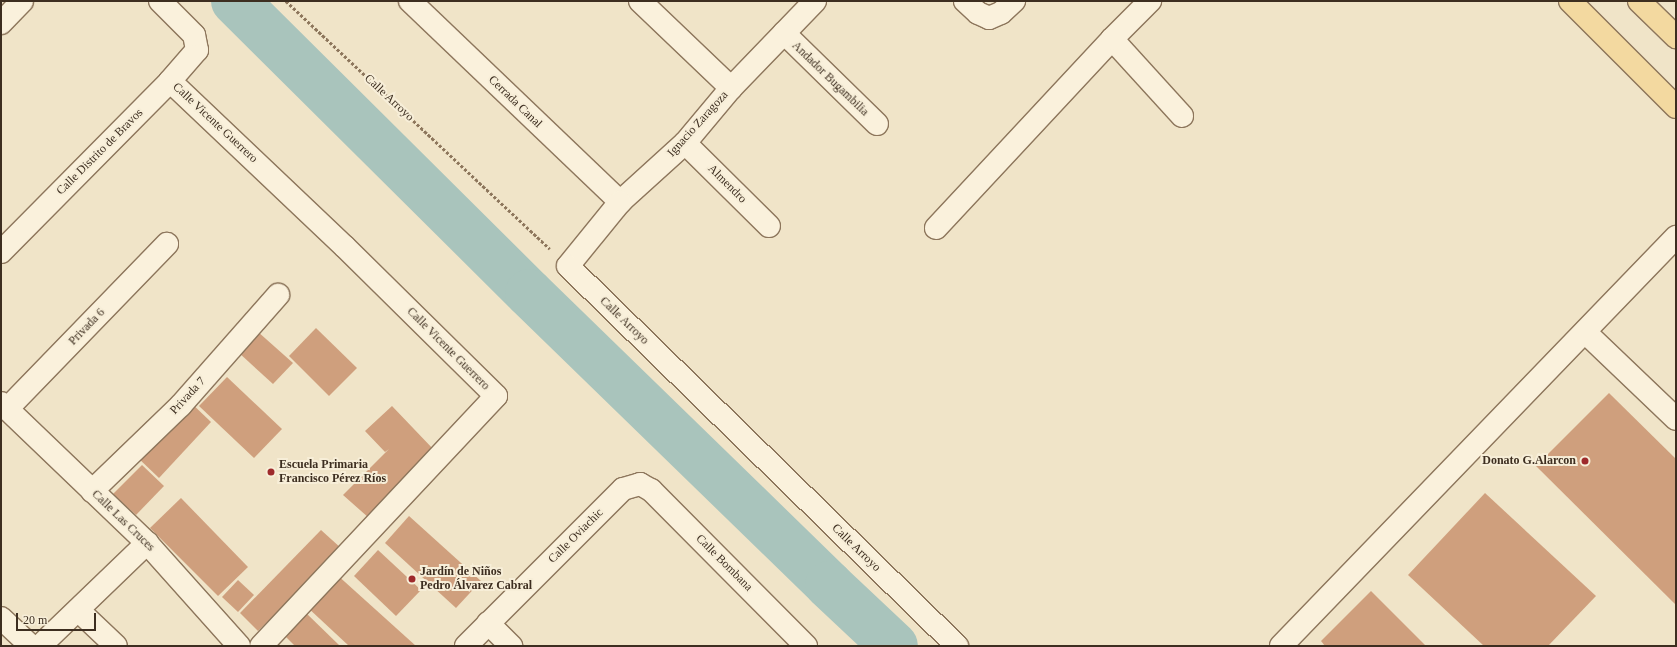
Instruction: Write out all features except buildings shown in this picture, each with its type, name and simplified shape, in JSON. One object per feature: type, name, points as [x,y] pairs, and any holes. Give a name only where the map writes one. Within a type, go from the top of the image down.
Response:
[{"type":"main road","points":[[1570,1],[1676,106]]},
{"type":"main road","points":[[1639,1],[1676,37]]},
{"type":"street","points":[[1,23],[22,1]]},
{"type":"street","name":"Calle Distrito de Bravos","points":[[1,252],[170,81],[197,50],[194,35],[160,1]]},
{"type":"street","name":"Cerrada Canal","points":[[410,1],[620,202]]},
{"type":"street","points":[[640,1],[731,88]]},
{"type":"street","name":"Ignacio Zaragoza","points":[[568,266],[620,202],[685,143],[731,88],[815,1]]},
{"type":"street","points":[[965,1],[978,13],[989,18],[1002,13],[1014,1]]},
{"type":"street","points":[[936,228],[1112,39],[1150,1]]},
{"type":"street","name":"Andador Bugambilia","points":[[784,33],[876,124]]},
{"type":"street","points":[[1112,39],[1182,116]]},
{"type":"street","name":"Calle Vicente Guerrero","points":[[170,81],[345,247],[496,396],[261,646]]},
{"type":"street","name":"Almendro","points":[[685,143],[769,226]]},
{"type":"street","points":[[1290,643],[1676,237]]},
{"type":"street","name":"Privada 6","points":[[4,406],[167,244]]},
{"type":"street","name":"Calle Arroyo","points":[[568,266],[957,646]]},
{"type":"street","name":"Privada 7","points":[[92,491],[181,405],[278,295]]},
{"type":"street","points":[[1585,332],[1676,419]]},
{"type":"street","name":"Calle Las Cruces","points":[[4,406],[146,543],[239,646]]},
{"type":"street","name":"Calle Oviachic","points":[[466,646],[623,490],[640,484]]},
{"type":"street","name":"Calle Bombana","points":[[640,484],[651,490],[806,646]]},
{"type":"street","points":[[40,646],[146,543]]},
{"type":"street","points":[[78,610],[116,646]]},
{"type":"street","points":[[1,618],[31,646]]},
{"type":"street","points":[[488,623],[511,646]]},
{"type":"path","name":"Calle Arroyo","points":[[286,1],[568,266]]},
{"type":"waterway","points":[[235,1],[529,293],[829,585],[894,646]]},
{"type":"place","name":"Donato G.Alarcon","points":[[1585,461]]},
{"type":"place","name":"Escuela Primaria Francisco Pérez Ríos","points":[[271,472]]},
{"type":"place","name":"Jardín de Niños Pedro Álvarez Cabral","points":[[412,579]]}]
